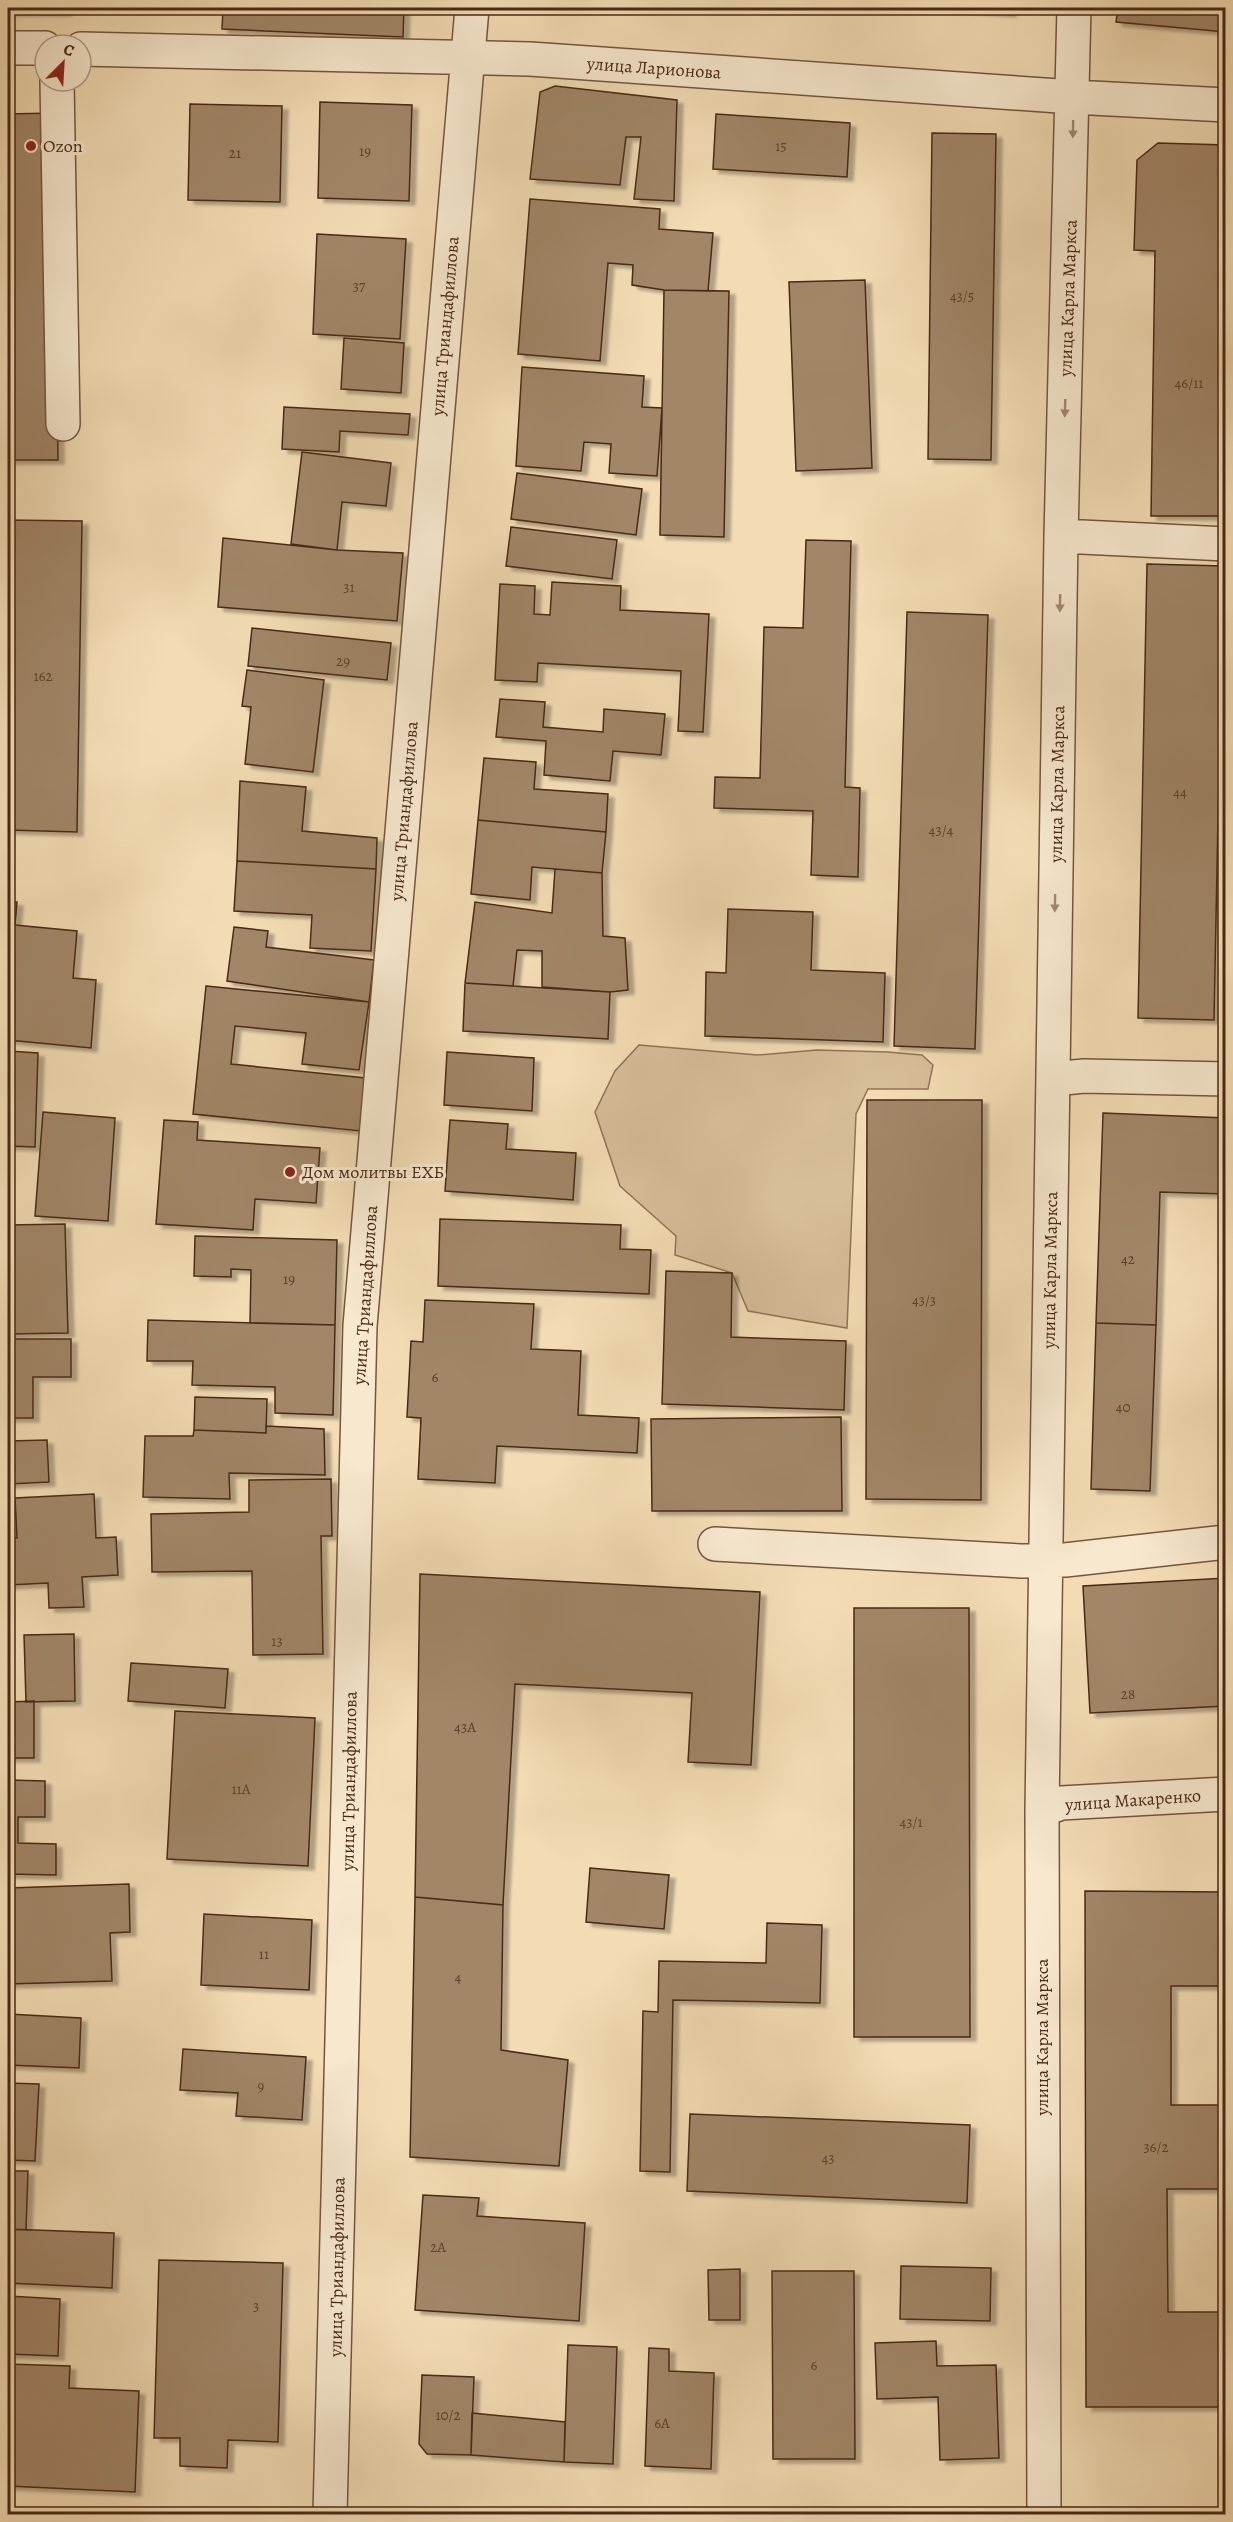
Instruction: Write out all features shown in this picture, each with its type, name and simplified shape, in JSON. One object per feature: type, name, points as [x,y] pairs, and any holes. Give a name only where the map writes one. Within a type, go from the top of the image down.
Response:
[{"type":"street","name":"улица Триандафиллова","points":[[330,2514],[360,1326],[472,8]]},
{"type":"street","name":"улица Карла Маркса","points":[[1044,2514],[1042,1810],[1061,536],[1074,8]]},
{"type":"street","points":[[8,48],[33,48]]},
{"type":"street","name":"улица Ларионова","points":[[93,49],[530,59],[1073,97],[1226,105]]},
{"type":"street","points":[[57,93],[63,424]]},
{"type":"street","points":[[1061,536],[1226,544]]},
{"type":"street","points":[[1053,1079],[1084,1076],[1226,1079]]},
{"type":"street","points":[[715,1544],[1021,1561],[1226,1542]]},
{"type":"street","name":"улица Макаренко","points":[[1042,1810],[1061,1803],[1226,1794]]},
{"type":"shaded area","points":[[639,1045],[758,1055],[817,1050],[888,1052],[922,1055],[933,1065],[928,1089],[868,1089],[856,1114],[847,1328],[748,1311],[732,1273],[675,1255],[676,1236],[620,1186],[595,1112],[615,1071]]},
{"type":"building","points":[[8,8],[66,8],[66,12],[8,12]]},
{"type":"building","points":[[223,8],[404,8],[403,37],[222,29]]},
{"type":"building","points":[[943,8],[1010,8],[1010,13]]},
{"type":"building","points":[[1118,8],[1226,8],[1226,32],[1116,22]]},
{"type":"building","points":[[555,86],[677,100],[674,201],[634,199],[641,137],[626,137],[620,185],[530,179],[540,92]]},
{"type":"building","points":[[320,102],[412,105],[409,201],[318,198]]},
{"type":"building","points":[[190,104],[282,106],[280,202],[188,200]]},
{"type":"building","points":[[54,113],[58,460],[8,460],[8,114]]},
{"type":"building","points":[[716,114],[850,123],[847,177],[713,169]]},
{"type":"building","points":[[932,133],[996,134],[991,460],[928,459]]},
{"type":"building","points":[[1158,143],[1226,145],[1226,516],[1151,516],[1155,251],[1134,250],[1137,160]]},
{"type":"building","points":[[530,199],[660,209],[659,229],[713,233],[708,291],[664,290],[632,285],[633,265],[608,263],[600,361],[518,354]]},
{"type":"building","points":[[317,234],[406,239],[400,339],[313,334]]},
{"type":"building","points":[[865,280],[872,468],[796,471],[789,282]]},
{"type":"building","points":[[664,290],[729,291],[724,537],[660,535]]},
{"type":"building","points":[[344,338],[404,343],[401,393],[341,389]]},
{"type":"building","points":[[522,367],[644,376],[642,407],[662,408],[657,476],[609,473],[611,444],[584,442],[581,471],[516,466]]},
{"type":"building","points":[[284,407],[410,414],[408,435],[340,431],[339,452],[282,449]]},
{"type":"building","points":[[302,452],[391,463],[386,506],[342,502],[337,550],[291,544]]},
{"type":"building","points":[[517,473],[642,489],[636,535],[511,519]]},
{"type":"building","points":[[8,520],[82,521],[77,832],[8,830]]},
{"type":"building","points":[[511,527],[617,540],[612,579],[506,566]]},
{"type":"building","points":[[223,538],[337,550],[403,553],[397,621],[218,607]]},
{"type":"building","points":[[806,540],[851,541],[845,787],[860,788],[858,877],[811,875],[813,811],[714,808],[715,777],[760,778],[764,627],[803,628]]},
{"type":"building","points":[[1147,564],[1223,566],[1214,1020],[1138,1018]]},
{"type":"building","points":[[552,582],[621,586],[620,610],[709,614],[703,732],[678,731],[681,671],[538,663],[537,682],[495,680],[500,584],[535,586],[534,614],[550,615]]},
{"type":"building","points":[[907,612],[988,615],[975,1049],[894,1046]]},
{"type":"building","points":[[252,628],[391,643],[387,680],[248,666]]},
{"type":"building","points":[[247,670],[324,680],[313,772],[245,764],[251,707],[242,706]]},
{"type":"building","points":[[500,699],[545,702],[543,727],[603,732],[604,709],[665,714],[661,755],[613,751],[610,781],[544,775],[546,741],[496,737]]},
{"type":"building","points":[[484,758],[536,762],[534,789],[608,794],[606,832],[478,820]]},
{"type":"building","points":[[240,781],[306,787],[302,831],[377,838],[376,869],[237,861]]},
{"type":"building","points":[[478,820],[606,832],[602,873],[532,867],[530,900],[471,894]]},
{"type":"building","points":[[237,861],[376,869],[371,951],[310,948],[312,915],[234,911]]},
{"type":"building","points":[[555,869],[602,873],[603,936],[625,938],[628,990],[610,992],[542,987],[542,951],[517,950],[513,986],[465,983],[475,902],[552,913]]},
{"type":"building","points":[[8,902],[17,902],[15,925],[77,931],[73,978],[96,980],[91,1048],[8,1040]]},
{"type":"building","points":[[728,909],[813,912],[811,970],[885,973],[883,1042],[705,1036],[706,972],[726,973]]},
{"type":"building","points":[[234,927],[268,931],[266,947],[374,960],[369,1002],[227,981]]},
{"type":"building","points":[[465,983],[610,992],[608,1039],[463,1031]]},
{"type":"building","points":[[206,986],[369,1002],[359,1070],[302,1064],[306,1033],[235,1026],[231,1064],[366,1078],[361,1131],[193,1114]]},
{"type":"building","points":[[8,1051],[38,1053],[35,1147],[8,1146]]},
{"type":"building","points":[[447,1052],[534,1058],[532,1111],[444,1105]]},
{"type":"building","points":[[867,1100],[982,1100],[981,1500],[866,1499]]},
{"type":"building","points":[[43,1112],[115,1118],[108,1221],[35,1216]]},
{"type":"building","points":[[1103,1113],[1226,1118],[1226,1194],[1160,1192],[1156,1325],[1096,1323]]},
{"type":"building","points":[[164,1120],[198,1122],[197,1140],[320,1148],[316,1203],[255,1199],[253,1230],[156,1224]]},
{"type":"building","points":[[450,1120],[508,1124],[506,1149],[576,1153],[573,1200],[445,1191]]},
{"type":"building","points":[[440,1219],[621,1225],[620,1249],[651,1250],[649,1294],[438,1286]]},
{"type":"building","points":[[65,1224],[68,1333],[8,1334],[8,1225]]},
{"type":"building","points":[[195,1236],[337,1240],[335,1325],[250,1323],[251,1270],[231,1269],[231,1277],[194,1276]]},
{"type":"building","points":[[666,1271],[732,1273],[731,1337],[846,1341],[844,1410],[662,1404]]},
{"type":"building","points":[[425,1300],[534,1304],[531,1349],[581,1351],[578,1415],[639,1418],[637,1453],[497,1446],[495,1483],[418,1479],[421,1418],[407,1417],[411,1341],[423,1342]]},
{"type":"building","points":[[148,1320],[335,1325],[333,1415],[275,1413],[275,1387],[192,1385],[193,1361],[147,1361]]},
{"type":"building","points":[[1096,1323],[1156,1325],[1150,1491],[1091,1489]]},
{"type":"building","points":[[8,1339],[71,1339],[71,1377],[33,1377],[33,1418],[8,1418]]},
{"type":"building","points":[[195,1397],[267,1399],[266,1433],[194,1430]]},
{"type":"building","points":[[841,1417],[842,1511],[652,1511],[651,1419]]},
{"type":"building","points":[[266,1426],[324,1429],[325,1475],[229,1473],[230,1499],[143,1497],[145,1436],[193,1436],[194,1430],[266,1433]]},
{"type":"building","points":[[47,1440],[49,1482],[8,1484],[8,1441]]},
{"type":"building","points":[[331,1479],[332,1536],[321,1536],[323,1654],[253,1655],[252,1571],[152,1572],[151,1514],[249,1512],[249,1480]]},
{"type":"building","points":[[94,1494],[96,1538],[116,1537],[118,1575],[82,1577],[84,1607],[49,1608],[48,1583],[8,1585],[8,1538],[17,1538],[15,1498]]},
{"type":"building","points":[[420,1574],[760,1592],[751,1765],[688,1762],[692,1693],[515,1684],[503,1905],[415,1897]]},
{"type":"building","points":[[1226,1578],[1226,1706],[1090,1713],[1083,1586]]},
{"type":"building","points":[[854,1608],[969,1608],[970,2037],[854,2037]]},
{"type":"building","points":[[74,1634],[75,1701],[26,1702],[24,1635]]},
{"type":"building","points":[[131,1663],[228,1669],[225,1708],[128,1701]]},
{"type":"building","points":[[34,1701],[34,1758],[8,1758],[8,1702]]},
{"type":"building","points":[[175,1711],[315,1718],[308,1866],[167,1859]]},
{"type":"building","points":[[8,1780],[45,1781],[45,1817],[18,1817],[18,1843],[56,1844],[56,1875],[8,1874]]},
{"type":"building","points":[[590,1868],[669,1875],[664,1929],[586,1922]]},
{"type":"building","points":[[129,1884],[130,1932],[110,1933],[112,1981],[8,1984],[8,1888]]},
{"type":"building","points":[[1085,1891],[1226,1892],[1226,1986],[1171,1986],[1171,2105],[1226,2105],[1226,2189],[1167,2189],[1168,2312],[1226,2312],[1226,2407],[1086,2407]]},
{"type":"building","points":[[415,1897],[503,1905],[501,2050],[568,2060],[559,2166],[410,2157]]},
{"type":"building","points":[[204,1914],[312,1920],[309,1990],[201,1985]]},
{"type":"building","points":[[767,1923],[822,1925],[820,2003],[673,2000],[670,2172],[640,2171],[643,2011],[658,2012],[659,1961],[766,1963]]},
{"type":"building","points":[[8,2014],[81,2018],[79,2068],[8,2065]]},
{"type":"building","points":[[183,2049],[306,2057],[302,2120],[236,2116],[238,2093],[180,2090]]},
{"type":"building","points":[[8,2083],[39,2084],[35,2161],[8,2160]]},
{"type":"building","points":[[690,2114],[970,2125],[967,2203],[687,2191]]},
{"type":"building","points":[[8,2171],[28,2171],[26,2230],[8,2229]]},
{"type":"building","points":[[423,2195],[479,2198],[477,2216],[585,2223],[579,2321],[415,2310]]},
{"type":"building","points":[[8,2229],[114,2233],[112,2288],[8,2283]]},
{"type":"building","points":[[159,2260],[283,2263],[278,2442],[228,2440],[227,2468],[180,2466],[180,2438],[154,2438]]},
{"type":"building","points":[[901,2266],[991,2268],[990,2321],[900,2319]]},
{"type":"building","points":[[740,2269],[740,2320],[709,2320],[708,2270]]},
{"type":"building","points":[[772,2271],[854,2271],[855,2459],[773,2459]]},
{"type":"building","points":[[8,2296],[60,2299],[58,2356],[8,2354]]},
{"type":"building","points":[[936,2341],[937,2366],[996,2365],[999,2458],[940,2460],[938,2397],[877,2399],[875,2343]]},
{"type":"building","points":[[568,2345],[617,2347],[613,2464],[564,2462]]},
{"type":"building","points":[[649,2348],[669,2349],[669,2371],[714,2373],[711,2469],[645,2466]]},
{"type":"building","points":[[8,2364],[70,2366],[69,2388],[139,2391],[135,2492],[8,2486]]},
{"type":"building","points":[[422,2375],[474,2377],[471,2455],[427,2454],[419,2444]]},
{"type":"building","points":[[472,2413],[565,2422],[564,2462],[471,2455]]},
{"type":"place","name":"Ozon","points":[[31,146]]},
{"type":"place","name":"Дом молитвы ЕХБ","points":[[290,1172]]}]
